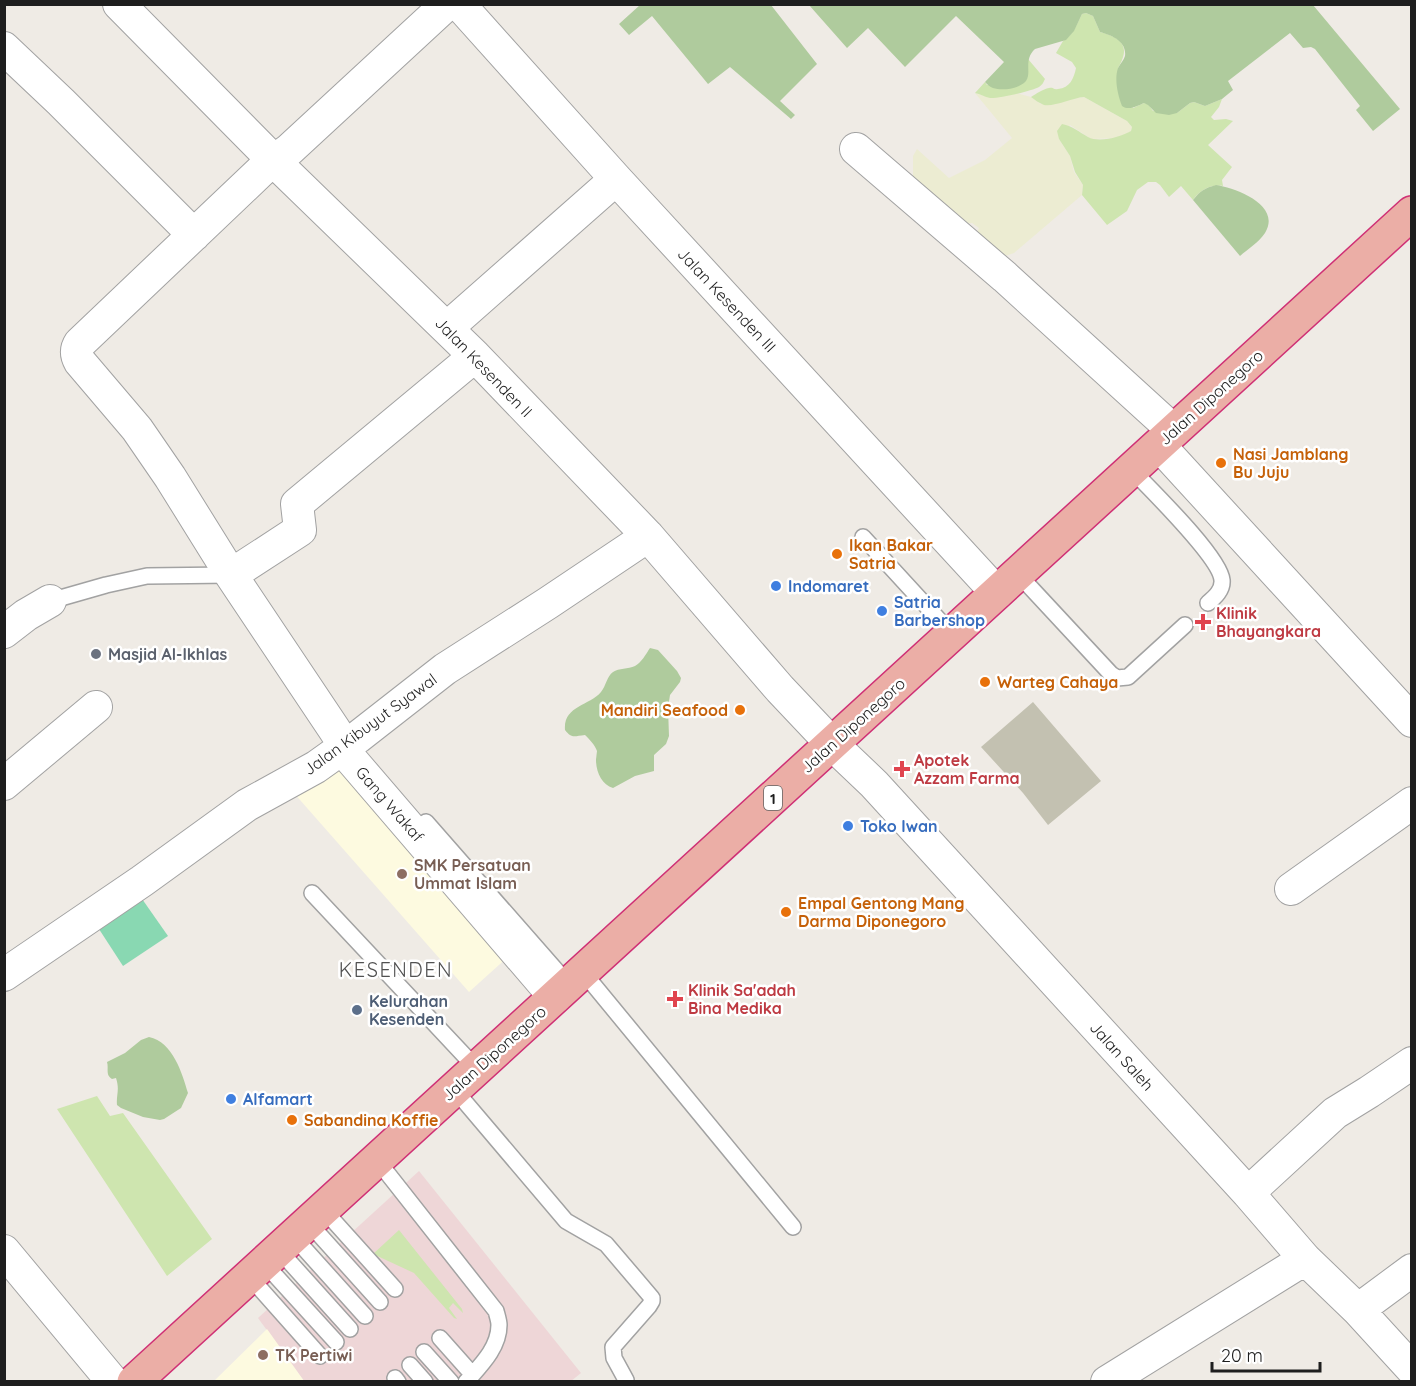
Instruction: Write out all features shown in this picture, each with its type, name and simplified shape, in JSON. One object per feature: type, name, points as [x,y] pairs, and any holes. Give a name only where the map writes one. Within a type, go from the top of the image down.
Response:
[{"type":"highway","name":"Jalan Diponegoro","points":[[134,1382],[1412,213]]},
{"type":"street","name":"Jalan Kesenden II","points":[[119,4],[274,160],[447,328],[648,536],[780,689],[832,744]]},
{"type":"street","points":[[4,48],[194,235],[263,169],[289,150],[447,4]]},
{"type":"street","name":"Jalan Kesenden III","points":[[459,4],[616,179],[1008,583]]},
{"type":"street","points":[[856,150],[1005,277],[1166,438],[1407,708]]},
{"type":"street","points":[[447,328],[616,179]]},
{"type":"street","name":"Gang Wakaf","points":[[194,235],[80,343],[76,352],[80,362],[143,438],[170,477],[231,575],[345,746],[349,757],[569,984]]},
{"type":"street","points":[[231,575],[300,530],[297,504],[475,357]]},
{"type":"street","name":"Jalan Kibuyut Syawal","points":[[6,972],[142,881],[247,805],[316,767],[445,669],[648,536]]},
{"type":"street","points":[[4,632],[26,615],[50,601]]},
{"type":"street","points":[[4,784],[96,707]]},
{"type":"street","name":"Jalan Saleh","points":[[832,744],[874,784],[1248,1193],[1305,1259],[1358,1310],[1412,1369]]},
{"type":"street","points":[[1291,889],[1412,803]]},
{"type":"street","points":[[1248,1193],[1335,1113],[1412,1063]]},
{"type":"street","points":[[4,1251],[113,1382]]},
{"type":"street","points":[[1107,1382],[1305,1259]]},
{"type":"street","points":[[1358,1310],[1412,1270]]},
{"type":"lane","points":[[1132,470],[1205,548],[1220,572],[1223,583],[1218,595],[1208,603]]},
{"type":"lane","points":[[863,537],[952,634]]},
{"type":"lane","points":[[50,601],[147,576],[231,575]]},
{"type":"lane","points":[[1008,583],[1117,678],[1128,677],[1185,625]]},
{"type":"lane","points":[[426,822],[569,984],[793,1227]]},
{"type":"lane","points":[[312,893],[466,1079],[566,1221],[606,1244],[652,1298],[649,1306],[613,1347],[614,1358],[626,1380]]},
{"type":"lane","points":[[377,1160],[496,1311],[500,1324],[495,1344],[469,1378],[440,1338]]},
{"type":"lane","points":[[286,1243],[395,1289]]},
{"type":"lane","points":[[286,1243],[380,1302]]},
{"type":"lane","points":[[286,1243],[365,1316]]},
{"type":"lane","points":[[286,1243],[350,1329]]},
{"type":"lane","points":[[286,1243],[336,1342]]},
{"type":"lane","points":[[286,1243],[320,1356]]},
{"type":"lane","points":[[424,1352],[452,1382]]},
{"type":"lane","points":[[410,1365],[425,1382]]},
{"type":"shaded area","points":[[1033,702],[1101,781],[1048,825],[1023,793],[981,747]]},
{"type":"shaded area","name":"SMK Persatuan Ummat Islam","points":[[342,763],[510,955],[469,992],[293,792]]},
{"type":"shaded area","points":[[419,1171],[581,1373],[570,1382],[304,1381],[258,1318]]},
{"type":"shaded area","name":"TK Pertiwi","points":[[267,1329],[304,1381],[214,1381]]},
{"type":"green space","points":[[640,5],[771,5],[817,64],[780,101],[795,115],[791,119],[730,67],[708,84],[652,16],[629,35],[619,24]]},
{"type":"green space","points":[[809,5],[1313,5],[1400,109],[1373,131],[1356,110],[1360,106],[1315,49],[1303,48],[1290,33],[1228,81],[1233,90],[1222,99],[1205,106],[1190,103],[1177,113],[1169,115],[1156,113],[1144,103],[1130,108],[1122,106],[1116,77],[1125,51],[1121,43],[1100,32],[1093,16],[1086,13],[1082,14],[1074,31],[1066,40],[1035,49],[1031,53],[1028,62],[1028,78],[1023,84],[1015,88],[1001,89],[992,88],[985,82],[1004,62],[956,16],[905,67],[868,28],[847,48]]},
{"type":"green space","points":[[1082,14],[1093,16],[1100,32],[1114,37],[1122,44],[1124,54],[1118,68],[1133,108],[1144,103],[1148,104],[1153,111],[1177,113],[1190,103],[1205,106],[1222,99],[1211,117],[1214,120],[1233,121],[1208,145],[1232,167],[1222,180],[1223,186],[1206,188],[1193,200],[1181,186],[1169,197],[1156,182],[1148,182],[1137,190],[1127,211],[1107,225],[1082,195],[1083,185],[1075,172],[1070,156],[1059,139],[1057,131],[1062,124],[1093,139],[1122,135],[1131,131],[1132,127],[1127,121],[1084,97],[1044,105],[1031,97],[1047,89],[1066,87],[1071,82],[1076,68],[1072,62],[1056,53]]},
{"type":"green space","points":[[1028,59],[1045,79],[1039,87],[994,98],[975,93],[985,82],[987,85],[1027,79]]},
{"type":"green space","points":[[975,93],[992,98],[1016,93],[1031,97],[1041,104],[1084,97],[1127,121],[1132,127],[1131,131],[1120,138],[1091,139],[1070,125],[1059,139],[1070,156],[1074,172],[1083,185],[1082,195],[1014,253],[1002,257],[973,240],[979,228],[972,223],[961,224],[913,178],[913,156],[917,149],[949,178],[985,160],[1012,138]]},
{"type":"green space","points":[[1216,185],[1245,194],[1262,206],[1267,214],[1269,223],[1265,233],[1240,256],[1193,200],[1203,190]]},
{"type":"green space","points":[[650,648],[658,650],[681,678],[670,695],[669,736],[666,744],[654,755],[654,771],[635,776],[613,788],[603,781],[598,773],[597,751],[593,744],[585,735],[570,735],[565,730],[565,722],[572,711],[601,692],[613,672],[637,665]]},
{"type":"green space","points":[[140,896],[168,936],[123,966],[97,926]]},
{"type":"green space","points":[[149,1037],[164,1045],[175,1059],[188,1093],[181,1108],[160,1120],[143,1117],[117,1105],[116,1078],[112,1079],[108,1073],[107,1062]]},
{"type":"green space","points":[[97,1096],[110,1116],[123,1113],[212,1239],[167,1276],[57,1109]]},
{"type":"green space","points":[[399,1230],[462,1309],[463,1313],[453,1303],[449,1308],[457,1319],[414,1273],[373,1254]]},
{"type":"place","name":"Nasi Jamblang Bu Juju","points":[[1221,463]]},
{"type":"place","name":"Ikan Bakar Satria","points":[[837,554]]},
{"type":"place","name":"Indomaret","points":[[776,586]]},
{"type":"place","name":"Satria Barbershop","points":[[882,611]]},
{"type":"place","name":"Klinik Bhayangkara","points":[[1203,622]]},
{"type":"place","name":"Masjid Al-Ikhlas","points":[[96,654]]},
{"type":"place","name":"Warteg Cahaya","points":[[985,682]]},
{"type":"place","name":"Mandiri Seafood","points":[[740,710]]},
{"type":"place","name":"Apotek Azzam Farma","points":[[902,769]]},
{"type":"place","name":"Toko Iwan","points":[[848,826]]},
{"type":"place","name":"SMK Persatuan Ummat Islam","points":[[402,874]]},
{"type":"place","name":"Empal Gentong Mang Darma Diponegoro","points":[[786,912]]},
{"type":"place","name":"Klinik Sa'adah Bina Medika","points":[[675,999]]},
{"type":"place","name":"Kelurahan Kesenden","points":[[357,1010]]},
{"type":"place","name":"Alfamart","points":[[231,1099]]},
{"type":"place","name":"Sabandina Koffie","points":[[292,1120]]},
{"type":"place","name":"TK Pertiwi","points":[[263,1355]]},
{"type":"district","name":"KESENDEN","points":[[396,969]]}]
